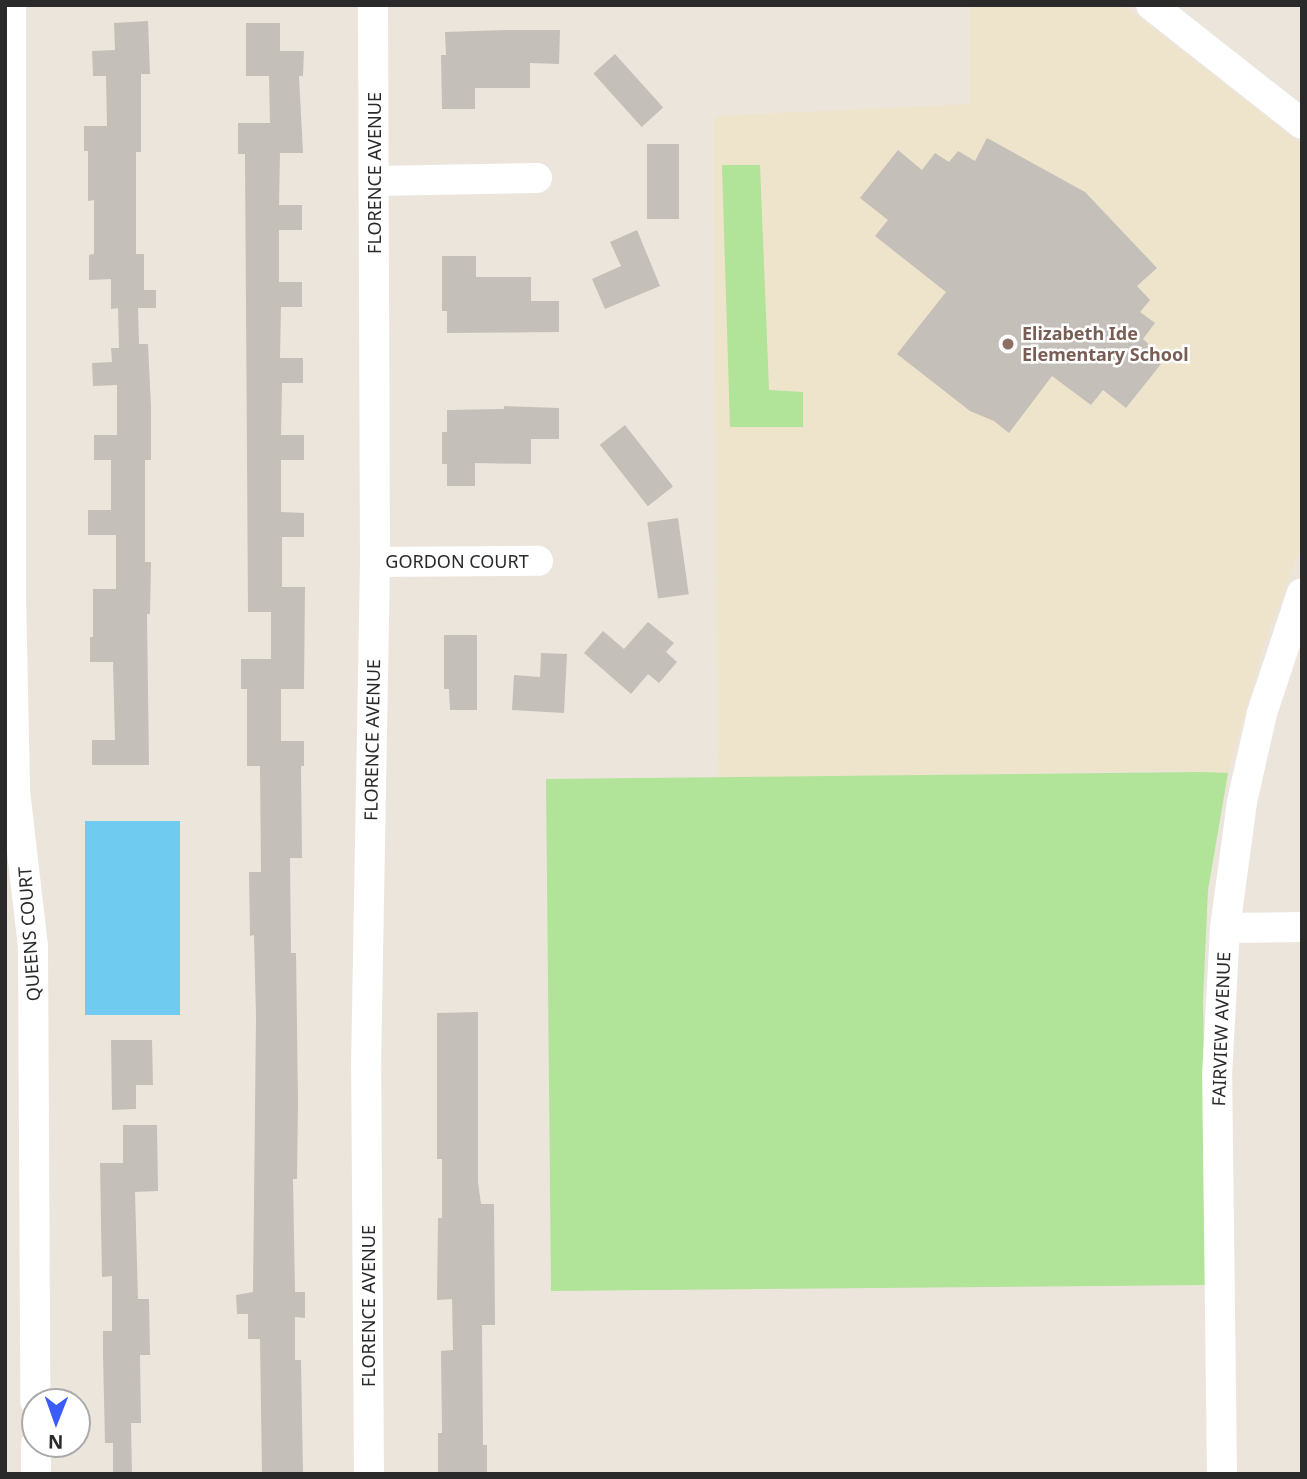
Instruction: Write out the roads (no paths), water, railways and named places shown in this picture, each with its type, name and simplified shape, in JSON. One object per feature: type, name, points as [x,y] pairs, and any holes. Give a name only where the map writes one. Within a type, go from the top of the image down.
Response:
[{"type":"street","name":"QUEENS COURT","points":[[11,5],[8,595],[15,791],[33,947],[35,1388]]},
{"type":"street","name":"FLORENCE AVENUE","points":[[369,1474],[366,1069],[375,562],[373,5]]},
{"type":"street","points":[[1151,5],[1302,124]]},
{"type":"street","points":[[375,181],[537,178]]},
{"type":"street","name":"GORDON COURT","points":[[375,562],[538,561]]},
{"type":"street","name":"FAIRVIEW AVENUE","points":[[1222,1474],[1217,1076],[1225,928],[1242,802],[1262,713],[1302,593]]},
{"type":"street","points":[[1225,928],[1302,927]]},
{"type":"water","points":[[85,821],[180,821],[180,1015],[85,1015]]},
{"type":"place","name":"Elizabeth Ide Elementary School","points":[[1008,344]]}]
